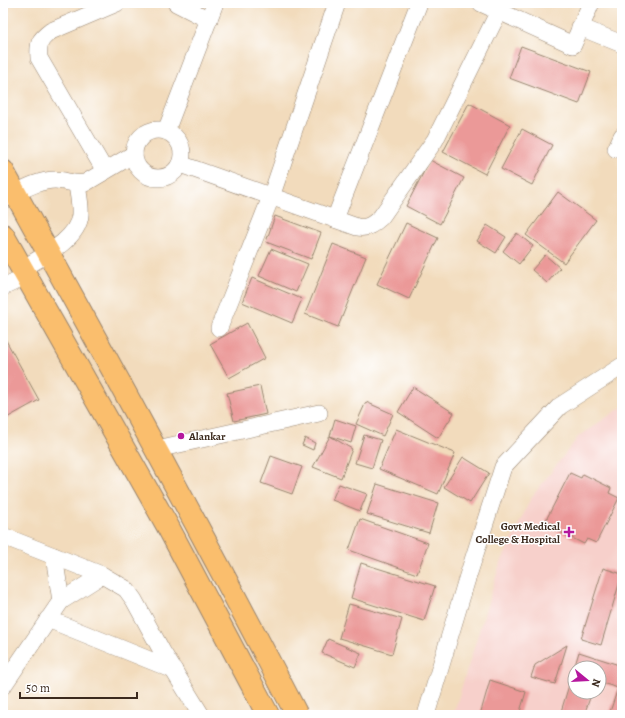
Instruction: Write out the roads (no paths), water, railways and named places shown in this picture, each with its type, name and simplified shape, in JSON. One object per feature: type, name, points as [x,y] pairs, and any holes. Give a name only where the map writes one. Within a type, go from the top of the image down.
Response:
[{"type":"main road","points":[[3,171],[9,196],[48,253],[157,449],[297,715]]},
{"type":"main road","points":[[5,241],[167,525],[268,715]]},
{"type":"street","points":[[105,171],[39,58],[38,45],[43,37],[51,31],[117,3]]},
{"type":"street","points":[[176,3],[209,20]]},
{"type":"street","points":[[166,131],[215,3]]},
{"type":"street","points":[[219,328],[272,197],[337,3]]},
{"type":"street","points":[[335,220],[419,3]]},
{"type":"street","points":[[481,3],[502,7],[573,45],[591,3]]},
{"type":"street","points":[[180,164],[357,227],[365,228],[372,225],[381,217],[435,140],[502,7]]},
{"type":"street","points":[[580,28],[622,44]]},
{"type":"street","points":[[159,130],[166,131],[173,135],[182,148],[180,164],[175,171],[168,176],[160,178],[145,174],[135,162],[134,154],[135,146],[144,134],[159,130]]},
{"type":"street","points":[[9,196],[42,181],[56,179],[76,184],[85,183],[134,154]]},
{"type":"street","points":[[3,287],[67,240],[77,226],[80,216],[80,205],[76,184]]},
{"type":"street","points":[[426,715],[466,582],[503,467],[560,406],[622,366]]},
{"type":"street","points":[[157,449],[319,413]]},
{"type":"street","points":[[3,536],[102,575],[119,584],[130,594],[201,715]]},
{"type":"street","points":[[54,556],[61,601]]},
{"type":"street","points":[[3,686],[61,601],[102,575]]},
{"type":"street","points":[[48,619],[174,670]]},
{"type":"place","name":"Alankar","points":[[181,436]]},
{"type":"place","name":"Govt Medical College & Hospital","points":[[569,532]]}]
